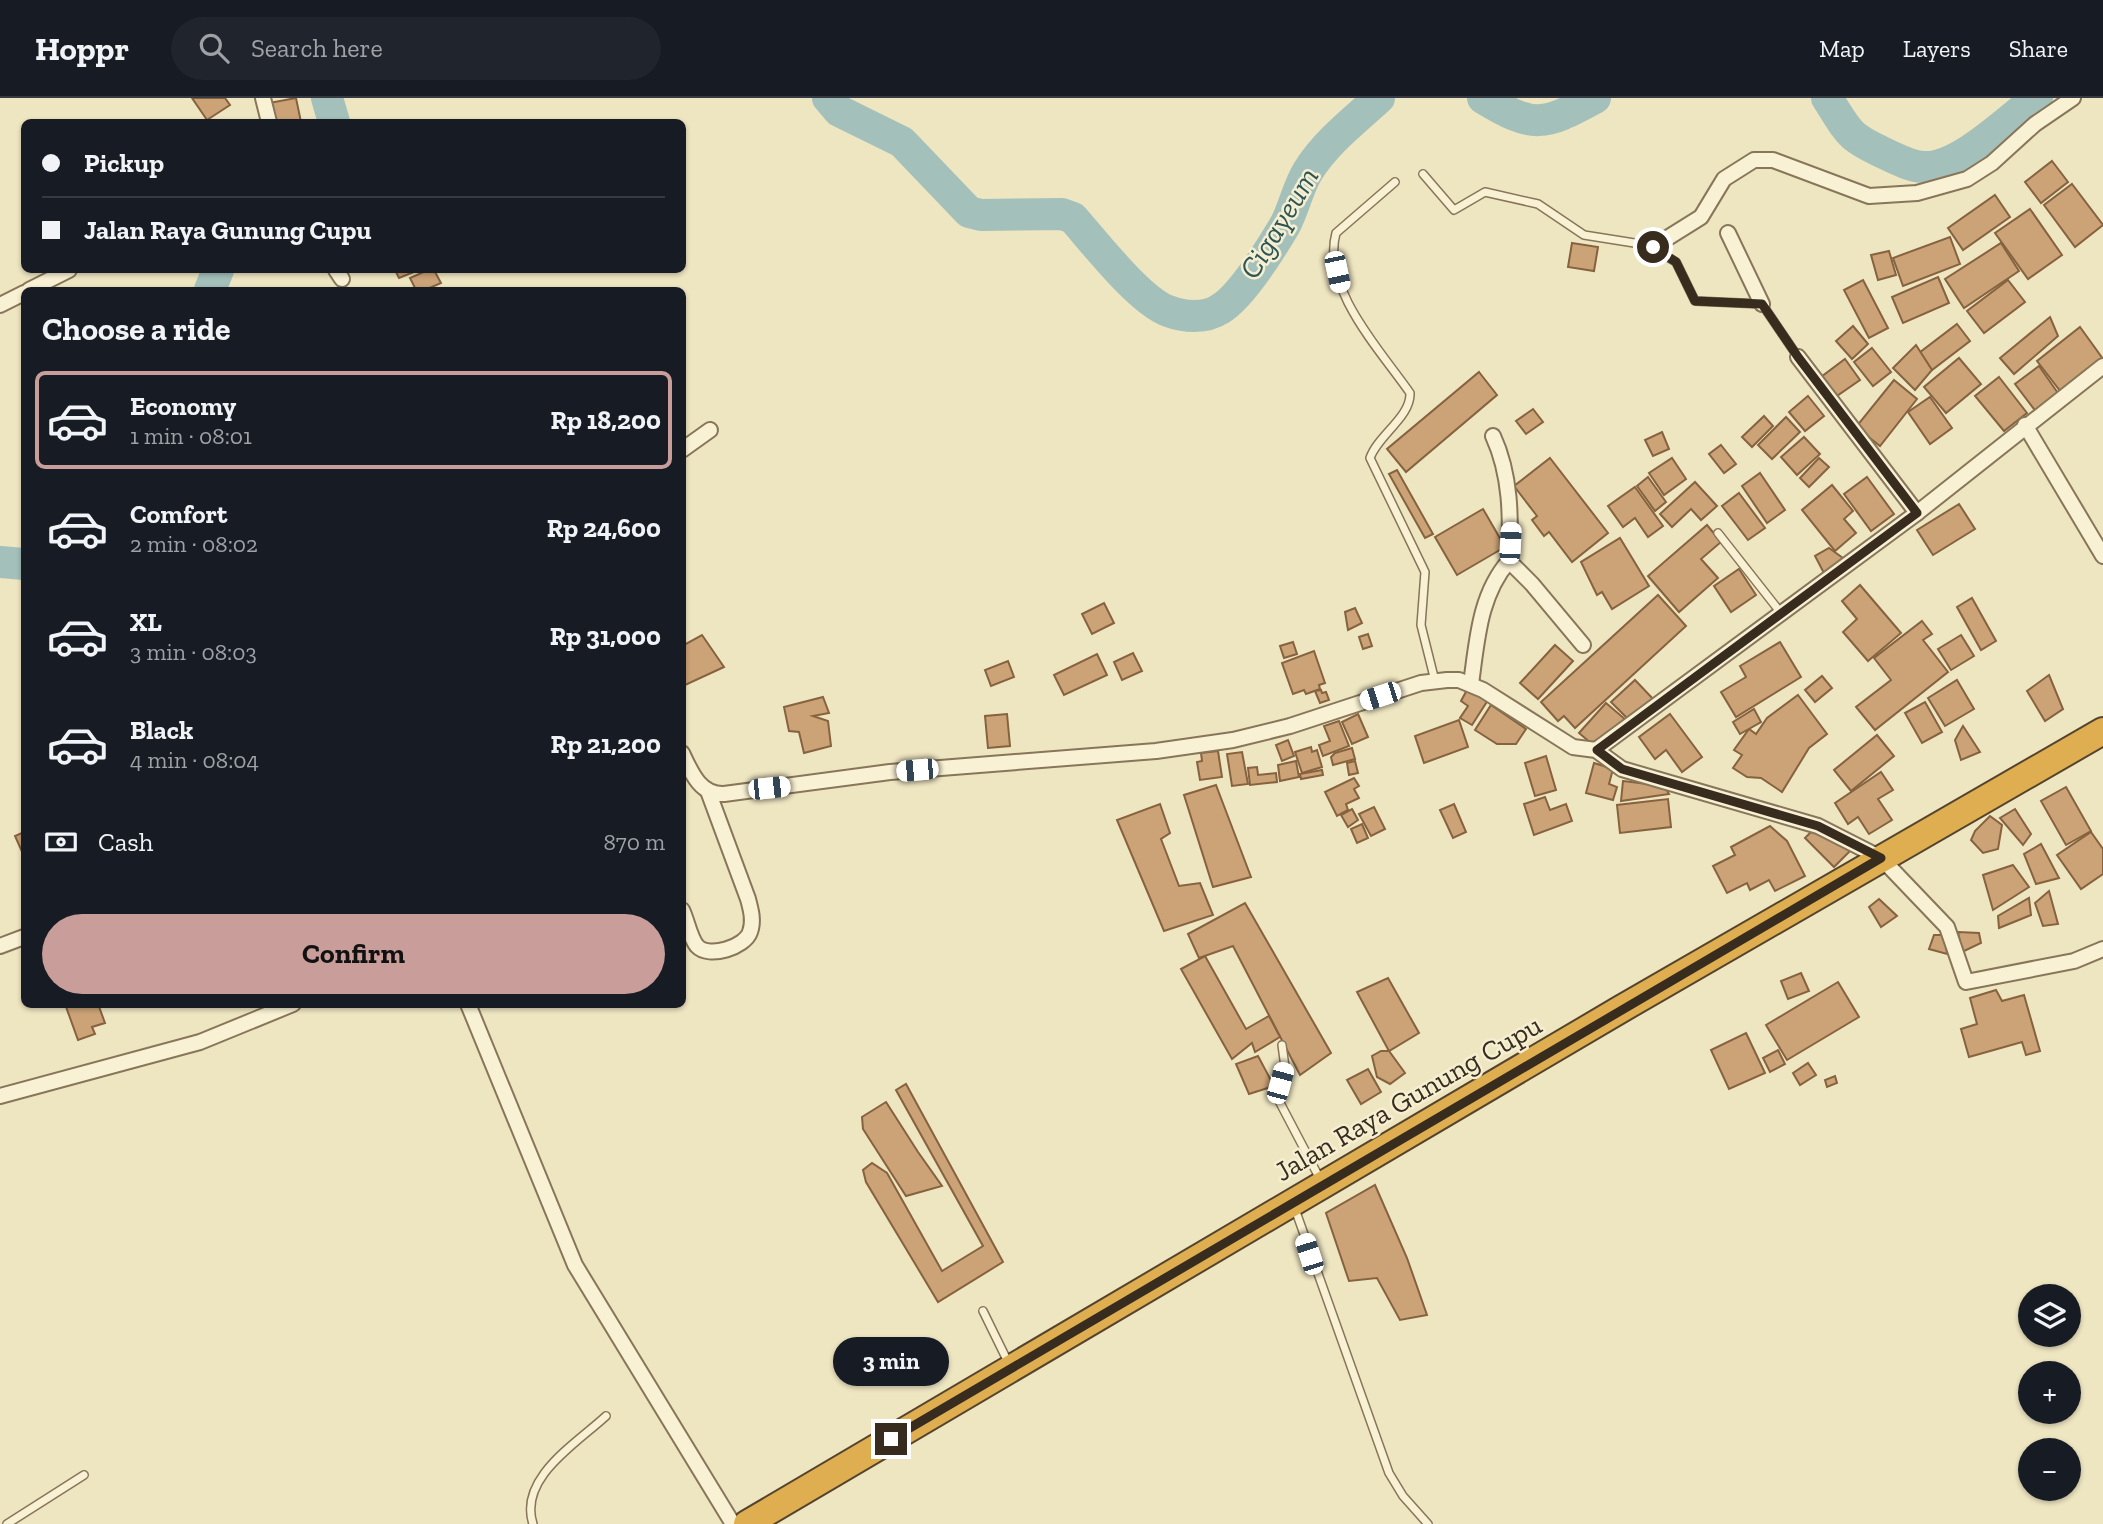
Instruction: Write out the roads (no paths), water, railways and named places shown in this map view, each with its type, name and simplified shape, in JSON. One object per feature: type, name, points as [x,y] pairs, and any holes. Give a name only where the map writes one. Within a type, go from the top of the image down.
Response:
[{"type":"highway","name":"Jalan Raya Gunung Cupu","points":[[747,1524],[1292,1202],[1324,1186],[1881,858],[2103,731]]},
{"type":"street","points":[[264,98],[268,119]]},
{"type":"street","points":[[1653,247],[1701,217],[1724,179],[1754,160],[1773,160],[1869,196],[1917,193],[1967,179],[1992,163],[2035,124],[2073,98]]},
{"type":"street","points":[[1728,233],[1762,304]]},
{"type":"street","points":[[37,287],[63,273]]},
{"type":"street","points":[[0,305],[21,295]]},
{"type":"street","points":[[1798,357],[1917,513]]},
{"type":"street","points":[[1597,750],[1917,513],[2103,366]]},
{"type":"street","points":[[2025,425],[2103,556]]},
{"type":"street","points":[[686,447],[710,430]]},
{"type":"street","points":[[1471,684],[1477,640],[1489,591],[1509,561],[1511,525],[1508,490],[1503,458],[1493,436]]},
{"type":"street","points":[[1509,561],[1583,645]]},
{"type":"street","points":[[708,791],[724,794],[890,772],[1201,745],[1290,726],[1435,681],[1459,680],[1471,684],[1573,747],[1597,750],[1622,769],[1818,826],[1881,858],[1947,927],[1966,982],[2074,961],[2103,948]]},
{"type":"street","points":[[686,761],[694,776],[708,791],[752,912],[751,931],[741,943],[731,948],[704,950],[696,944],[686,920]]},
{"type":"street","points":[[0,946],[21,938]]},
{"type":"street","points":[[0,1097],[200,1042],[283,1008]]},
{"type":"street","points":[[470,1008],[575,1265],[733,1524]]},
{"type":"lane","points":[[1423,174],[1454,209],[1485,192],[1538,204],[1584,235],[1653,247],[1676,262],[1695,301],[1762,304],[1798,357]]},
{"type":"lane","points":[[1395,182],[1336,233],[1334,256],[1341,289],[1357,319],[1410,393],[1408,407],[1374,446],[1370,458],[1426,577],[1421,625],[1435,681]]},
{"type":"lane","points":[[1718,533],[1781,613]]},
{"type":"lane","points":[[1282,1045],[1284,1067],[1279,1099],[1324,1186]]},
{"type":"lane","points":[[1292,1202],[1389,1473],[1395,1486],[1428,1524]]},
{"type":"lane","points":[[983,1311],[1011,1368]]},
{"type":"lane","points":[[533,1524],[531,1502],[542,1476],[607,1416]]},
{"type":"lane","points":[[8,1524],[84,1475]]},
{"type":"waterway","name":"Cigayeum","points":[[327,98],[333,119]]},
{"type":"waterway","name":"Cigayeum","points":[[828,98],[839,111],[902,142],[969,212],[981,215],[1062,214],[1073,218],[1118,270],[1156,305],[1181,315],[1194,316],[1220,309],[1237,294],[1256,271],[1285,225],[1315,160],[1379,98]]},
{"type":"waterway","name":"Cigayeum","points":[[1483,98],[1515,115],[1539,120],[1563,114],[1595,98]]},
{"type":"waterway","name":"Cigayeum","points":[[1827,98],[1846,127],[1857,138],[1901,161],[1924,167],[1938,165],[1968,152],[2037,98]]},
{"type":"waterway","name":"Cigayeum","points":[[211,287],[217,273]]},
{"type":"waterway","name":"Cigayeum","points":[[0,562],[21,564]]}]
